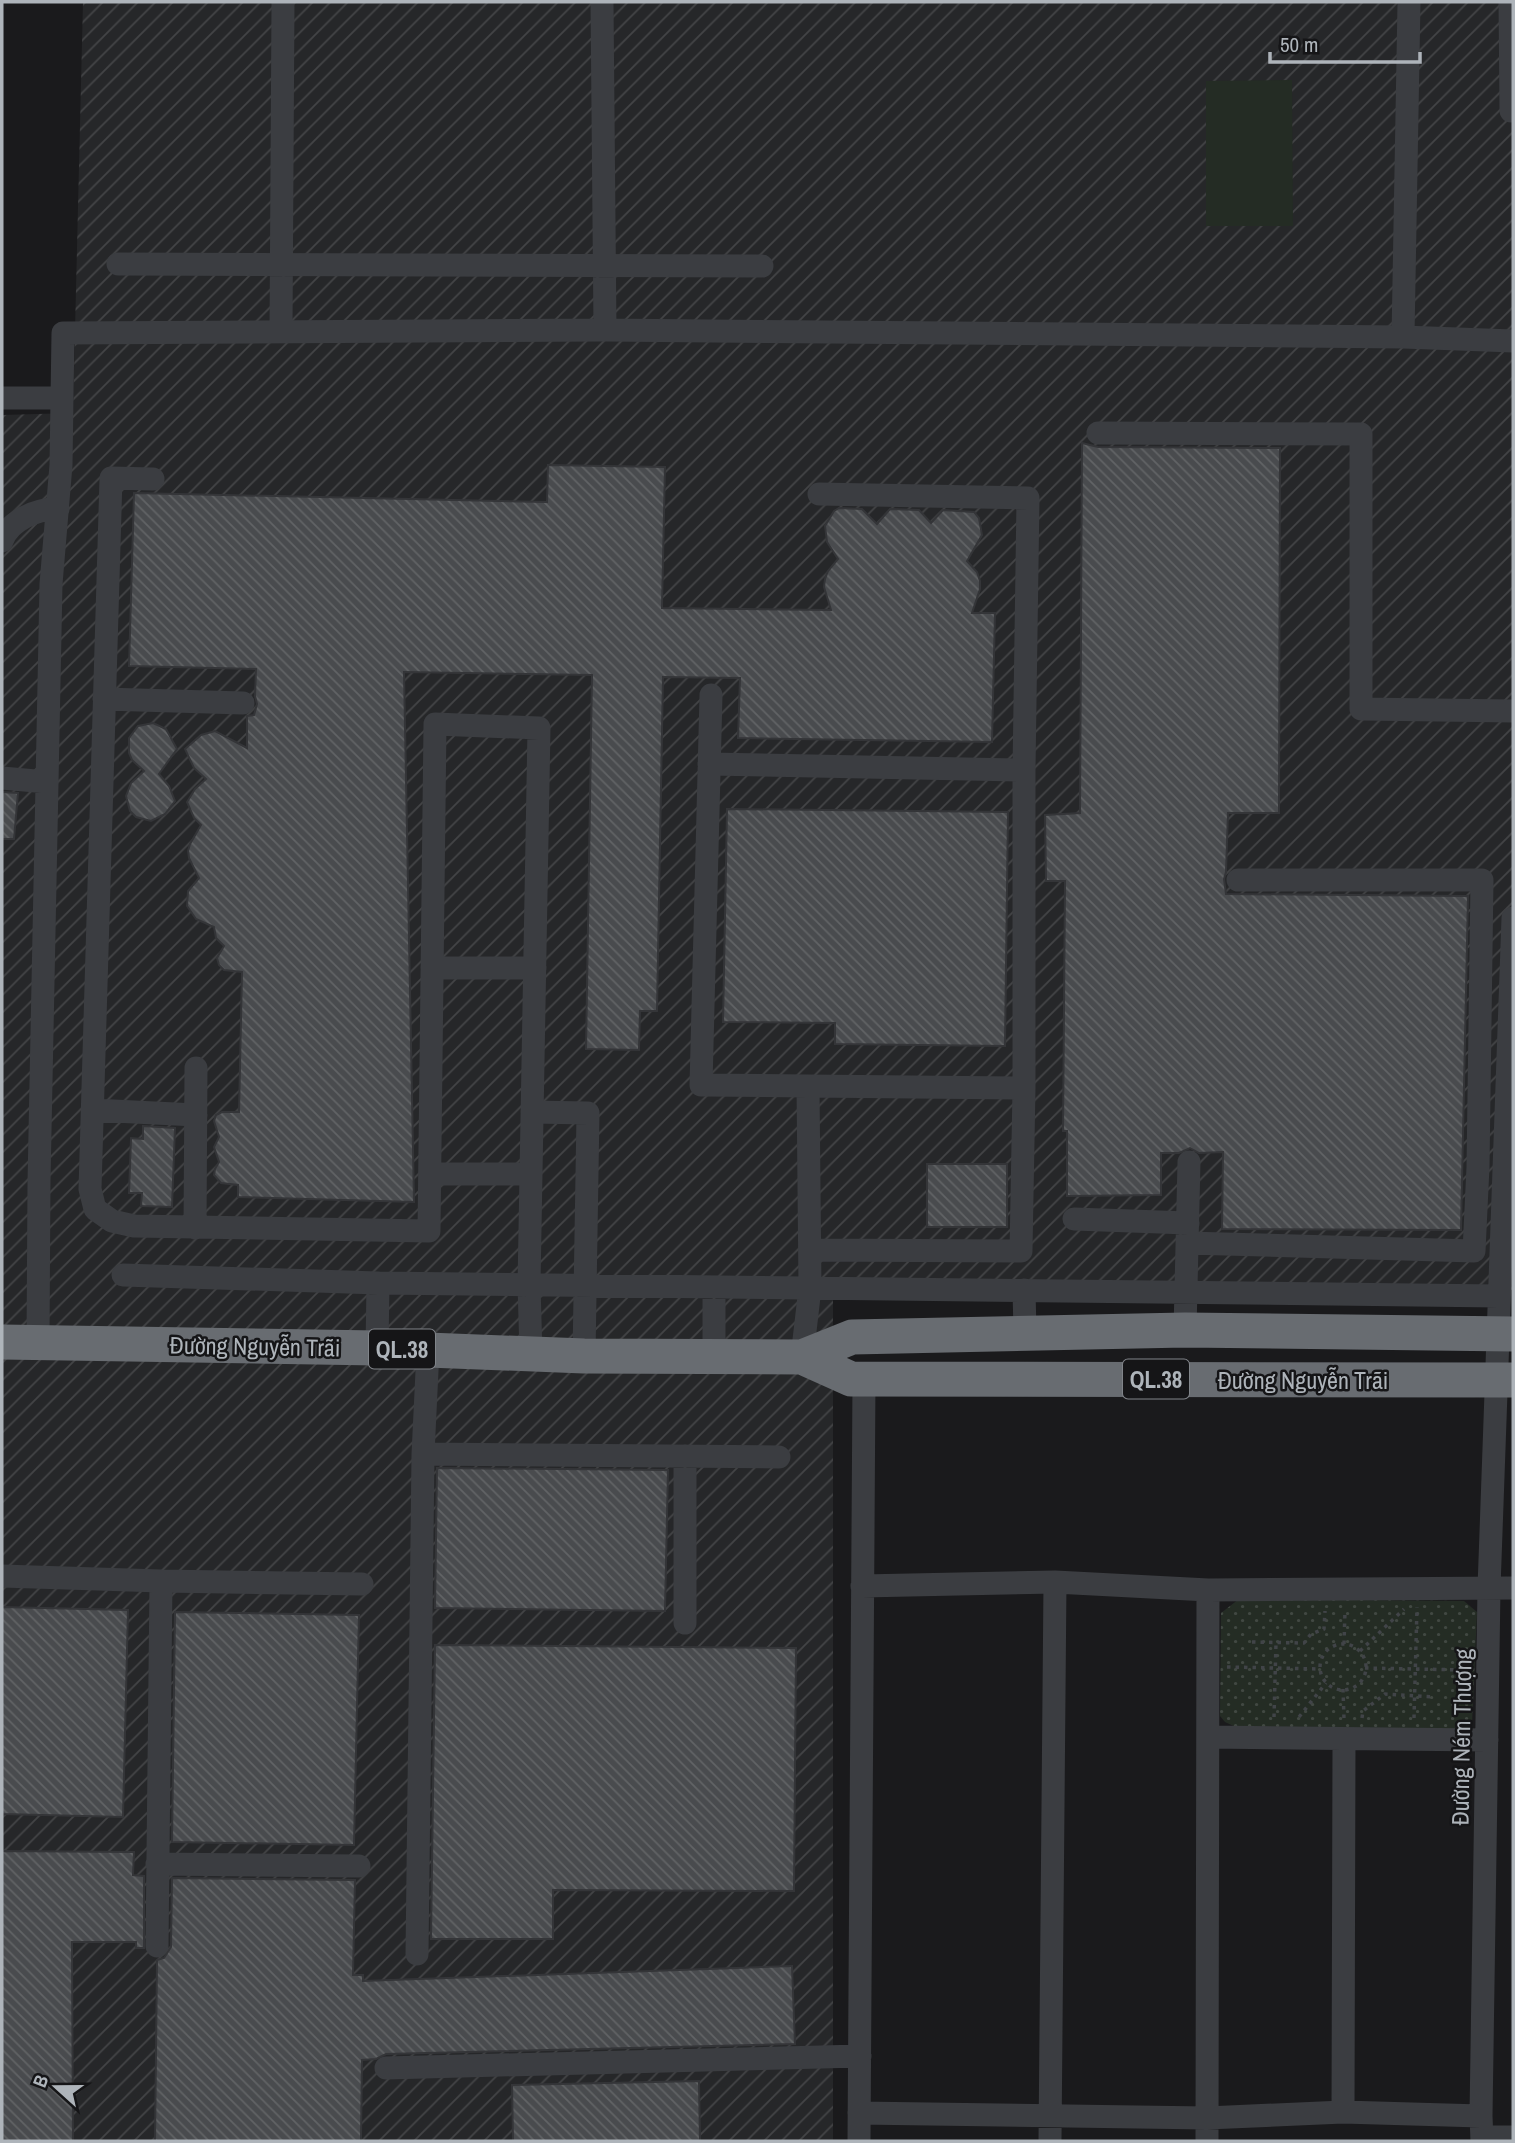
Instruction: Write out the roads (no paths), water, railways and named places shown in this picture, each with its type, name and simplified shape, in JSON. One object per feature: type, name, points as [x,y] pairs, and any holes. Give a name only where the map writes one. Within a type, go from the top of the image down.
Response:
[{"type":"highway","name":"Đường Nguyễn Trãi","points":[[2,1342],[377,1348],[584,1356],[802,1357],[852,1337],[1185,1330],[1505,1334]]},
{"type":"highway","name":"Đường Nguyễn Trãi","points":[[802,1357],[851,1379],[1505,1380]]},
{"type":"street","points":[[281,331],[283,2]]},
{"type":"street","points":[[602,2],[605,330]]},
{"type":"street","points":[[1403,337],[1409,2]]},
{"type":"street","points":[[1510,2],[1511,111]]},
{"type":"street","points":[[118,264],[762,267]]},
{"type":"street","points":[[38,1342],[51,584],[61,465],[63,333],[605,330],[1403,337],[1513,341]]},
{"type":"street","points":[[2,398],[61,398]]},
{"type":"street","points":[[1098,433],[1361,434],[1361,709],[1513,711]]},
{"type":"street","points":[[153,479],[111,478],[90,1189],[95,1209],[112,1220],[134,1226],[429,1231],[435,724],[539,728],[529,1284],[531,1354]]},
{"type":"street","points":[[810,1250],[1021,1251],[1024,1088],[1024,770],[1028,498],[819,494]]},
{"type":"street","points":[[2,541],[4,535],[19,520],[48,508],[58,509]]},
{"type":"street","points":[[711,695],[701,1085],[1024,1088]]},
{"type":"street","points":[[104,699],[243,703]]},
{"type":"street","points":[[709,764],[1024,770]]},
{"type":"street","points":[[2,778],[47,782]]},
{"type":"street","points":[[1074,1219],[1188,1233],[1474,1251],[1482,880],[1238,880]]},
{"type":"street","name":"Đường Ném Thượng","points":[[1482,2132],[1489,1588],[1505,1380],[1505,1334],[1499,1296],[1513,918]]},
{"type":"street","points":[[432,968],[535,968]]},
{"type":"street","points":[[195,1228],[196,1069]]},
{"type":"street","points":[[802,1357],[810,1288],[808,1086]]},
{"type":"street","points":[[93,1110],[196,1115]]},
{"type":"street","points":[[532,1112],[588,1112],[584,1356]]},
{"type":"street","points":[[1185,1330],[1189,1162]]},
{"type":"street","points":[[430,1174],[531,1174]]},
{"type":"street","points":[[123,1275],[378,1283],[1499,1296]]},
{"type":"street","points":[[377,1348],[378,1283]]},
{"type":"street","points":[[714,1287],[714,1356]]},
{"type":"street","points":[[1024,1290],[1025,1332]]},
{"type":"street","points":[[1300,1294],[1300,1332]]},
{"type":"street","points":[[417,1954],[423,1454],[428,1350]]},
{"type":"street","points":[[859,2141],[863,1379]]},
{"type":"street","points":[[423,1454],[779,1458]]},
{"type":"street","points":[[685,1456],[685,1623]]},
{"type":"street","points":[[2,1577],[362,1584]]},
{"type":"street","points":[[157,1946],[160,1581]]},
{"type":"street","points":[[862,1586],[1055,1582],[1208,1591],[1513,1588]]},
{"type":"street","points":[[1050,2141],[1055,1582]]},
{"type":"street","points":[[1207,2141],[1208,1591]]},
{"type":"street","points":[[1209,1737],[1344,1735],[1487,1740]]},
{"type":"street","points":[[1343,2112],[1344,1735]]},
{"type":"street","points":[[157,1864],[359,1866]]},
{"type":"street","points":[[386,2068],[860,2056]]},
{"type":"street","points":[[859,2113],[1207,2118],[1343,2112],[1513,2137]]}]
